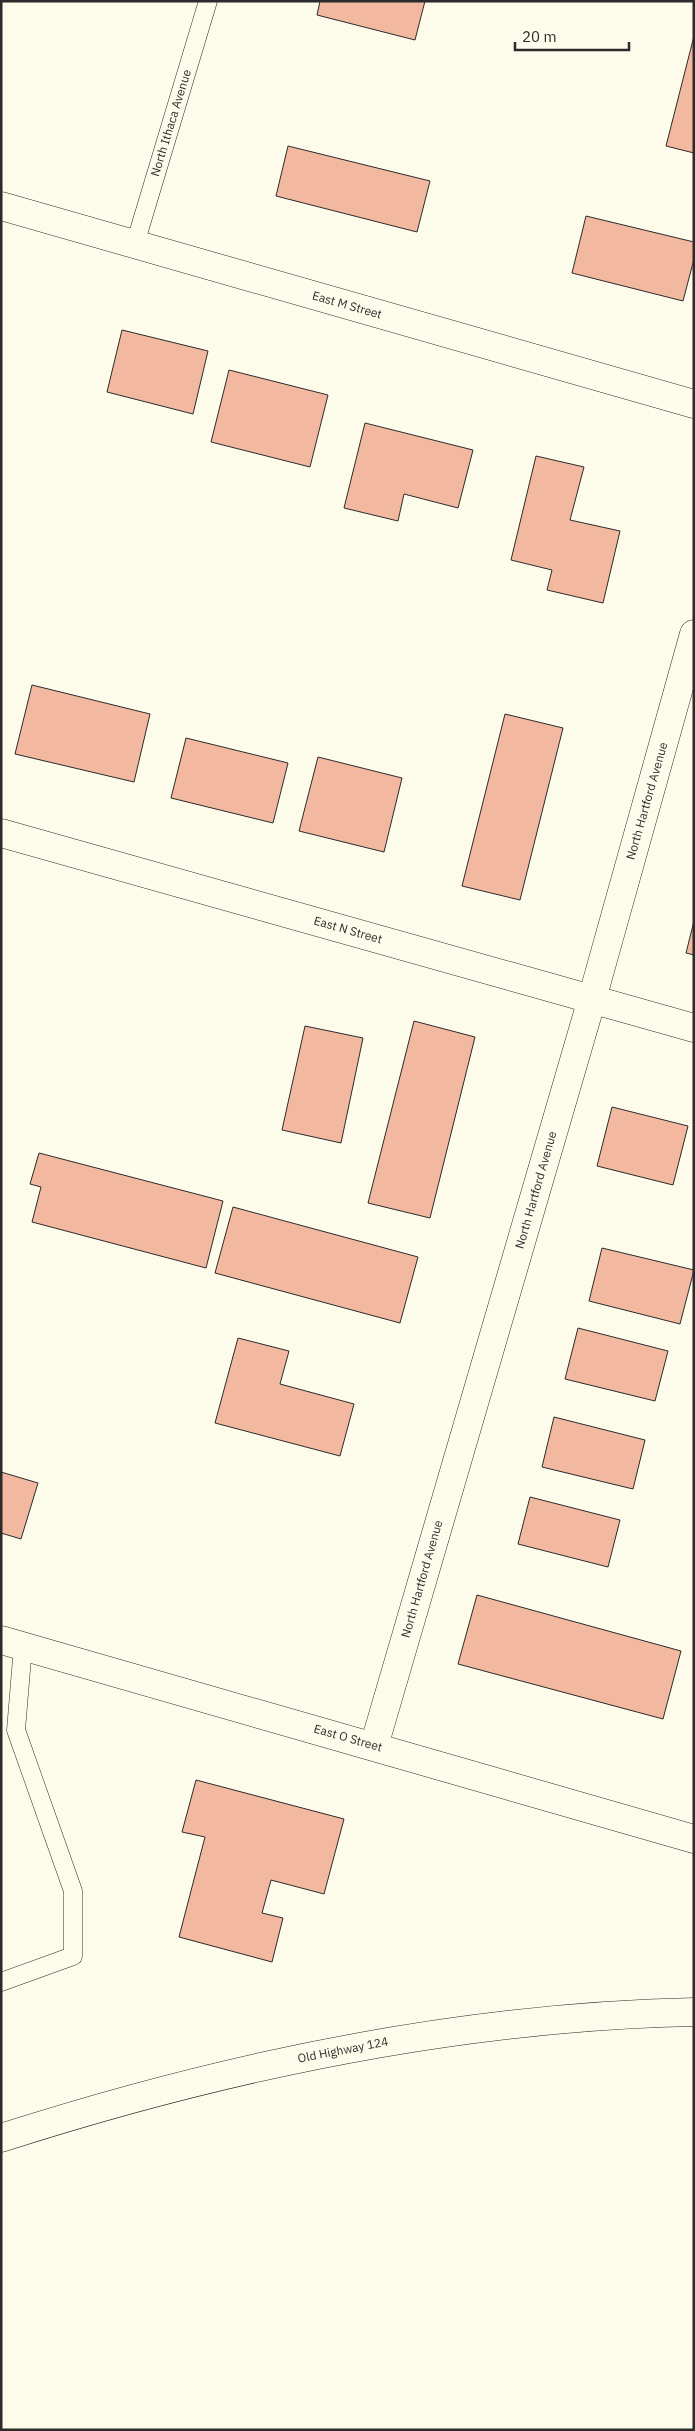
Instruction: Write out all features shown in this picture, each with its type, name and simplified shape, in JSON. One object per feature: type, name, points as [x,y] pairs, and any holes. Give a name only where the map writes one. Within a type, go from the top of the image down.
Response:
[{"type":"street","name":"East M Street","points":[[1,206],[694,404]]},
{"type":"street","name":"North Hartford Avenue","points":[[374,1746],[592,998],[694,634]]},
{"type":"street","name":"East N Street","points":[[1,833],[694,1028]]},
{"type":"street","name":"East O Street","points":[[12,1643],[694,1839]]},
{"type":"street","name":"Old Highway 124","points":[[1,2138],[59,2119],[248,2069],[378,2042],[615,2014],[694,2012]]},
{"type":"lane","name":"North Ithaca Avenue","points":[[135,244],[208,1]]},
{"type":"lane","points":[[1,1982],[73,1956],[73,1890],[16,1730],[12,1643]]},
{"type":"building","points":[[320,1],[425,1],[415,40],[317,15]]},
{"type":"building","points":[[694,36],[694,153],[666,146]]},
{"type":"building","points":[[288,146],[430,181],[417,232],[276,196]]},
{"type":"building","points":[[586,216],[694,242],[694,259],[683,301],[572,273]]},
{"type":"building","points":[[122,330],[208,351],[193,414],[107,392]]},
{"type":"building","points":[[229,370],[328,395],[310,467],[211,442]]},
{"type":"building","points":[[365,423],[473,450],[458,508],[404,494],[398,521],[344,508]]},
{"type":"building","points":[[536,456],[584,467],[570,520],[620,531],[603,603],[547,590],[552,570],[511,560]]},
{"type":"building","points":[[32,685],[150,714],[134,782],[15,754]]},
{"type":"building","points":[[505,714],[563,728],[520,900],[462,886]]},
{"type":"building","points":[[186,738],[288,763],[273,823],[171,798]]},
{"type":"building","points":[[318,757],[402,778],[384,852],[299,831]]},
{"type":"building","points":[[694,921],[694,955],[686,953]]},
{"type":"building","points":[[414,1021],[475,1037],[430,1218],[368,1203]]},
{"type":"building","points":[[305,1026],[363,1038],[341,1143],[282,1130]]},
{"type":"building","points":[[612,1107],[688,1126],[673,1185],[597,1166]]},
{"type":"building","points":[[39,1153],[223,1201],[206,1268],[32,1222],[41,1187],[30,1184]]},
{"type":"building","points":[[233,1207],[418,1257],[400,1323],[215,1273]]},
{"type":"building","points":[[602,1248],[694,1270],[680,1324],[589,1301]]},
{"type":"building","points":[[578,1328],[668,1351],[655,1401],[565,1379]]},
{"type":"building","points":[[238,1338],[289,1351],[280,1384],[354,1404],[340,1456],[215,1423]]},
{"type":"building","points":[[554,1417],[645,1440],[633,1489],[542,1467]]},
{"type":"building","points":[[1,1472],[38,1483],[21,1539],[1,1533]]},
{"type":"building","points":[[530,1497],[620,1520],[608,1567],[518,1544]]},
{"type":"building","points":[[477,1595],[681,1651],[663,1719],[458,1664]]},
{"type":"building","points":[[196,1780],[344,1819],[324,1894],[271,1880],[262,1913],[283,1918],[272,1962],[179,1937],[205,1837],[182,1832]]}]
